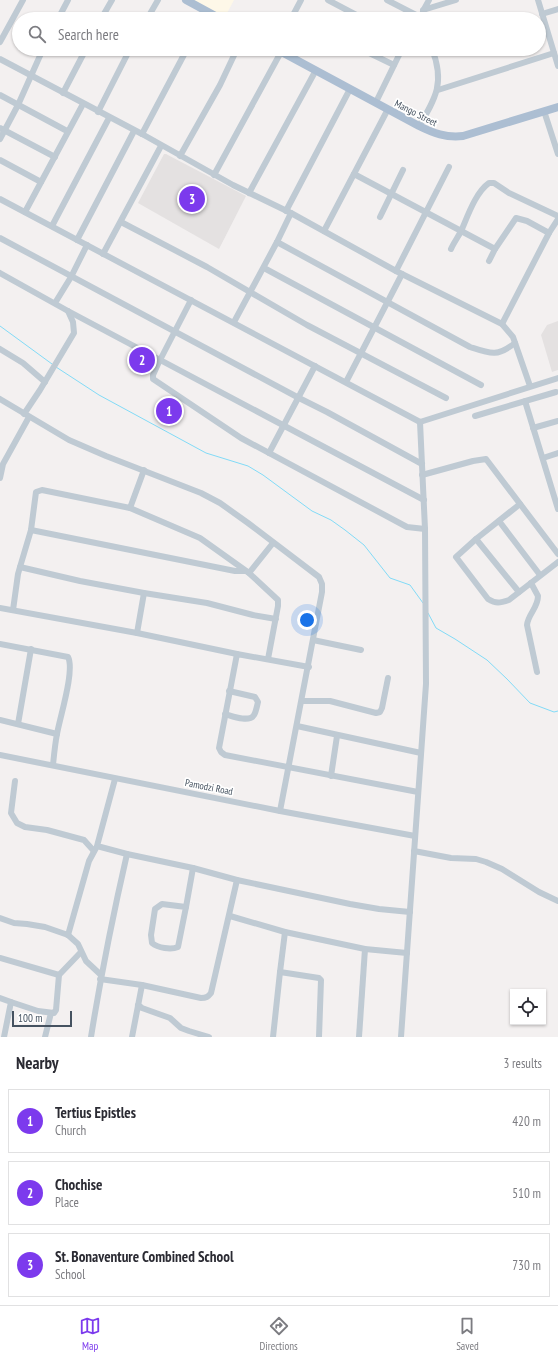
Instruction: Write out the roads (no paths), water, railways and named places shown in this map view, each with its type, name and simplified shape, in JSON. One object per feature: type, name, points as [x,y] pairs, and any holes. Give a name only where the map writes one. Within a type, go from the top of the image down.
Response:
[{"type":"main road","points":[[186,0],[206,11]]},
{"type":"main road","name":"Mango Street","points":[[288,56],[419,126],[433,133],[444,136],[463,136],[558,107]]},
{"type":"street","points":[[16,12],[23,0]]},
{"type":"street","points":[[62,12],[68,0]]},
{"type":"street","points":[[106,12],[112,0]]},
{"type":"street","points":[[152,12],[158,0]]},
{"type":"street","points":[[295,12],[301,0]]},
{"type":"street","points":[[328,0],[351,12]]},
{"type":"street","points":[[387,0],[409,12]]},
{"type":"street","points":[[424,10],[429,0]]},
{"type":"street","points":[[424,10],[456,0]]},
{"type":"street","points":[[538,0],[541,12]]},
{"type":"street","points":[[546,16],[558,9]]},
{"type":"street","points":[[0,42],[12,20]]},
{"type":"street","points":[[546,30],[558,66]]},
{"type":"street","points":[[546,56],[554,53]]},
{"type":"street","points":[[0,139],[2,129],[18,104],[40,56]]},
{"type":"street","points":[[63,93],[82,56]]},
{"type":"street","points":[[98,112],[126,56]]},
{"type":"street","points":[[142,134],[183,56]]},
{"type":"street","points":[[180,156],[220,85],[234,56]]},
{"type":"street","points":[[214,175],[275,56]]},
{"type":"street","points":[[375,56],[394,66]]},
{"type":"street","points":[[376,102],[399,56]]},
{"type":"street","points":[[419,126],[438,90],[439,78],[434,56]]},
{"type":"street","points":[[438,90],[545,56]]},
{"type":"street","points":[[0,59],[109,118],[142,134],[214,175],[288,212],[396,271],[502,324],[516,343],[530,386]]},
{"type":"street","points":[[249,193],[316,70]]},
{"type":"street","points":[[234,322],[277,242],[288,212],[350,89]]},
{"type":"street","points":[[0,95],[67,131]]},
{"type":"street","points":[[25,212],[55,157],[67,131],[83,104]]},
{"type":"street","points":[[324,231],[388,109]]},
{"type":"street","points":[[544,111],[558,154]]},
{"type":"street","points":[[52,226],[109,118]]},
{"type":"street","points":[[2,129],[55,157]]},
{"type":"street","points":[[77,240],[134,131]]},
{"type":"street","points":[[103,254],[161,146]]},
{"type":"street","points":[[0,160],[41,182]]},
{"type":"street","points":[[396,271],[449,167]]},
{"type":"street","points":[[380,217],[403,170]]},
{"type":"street","points":[[354,174],[495,249]]},
{"type":"street","points":[[451,249],[474,203],[489,183],[494,183],[509,193],[558,216]]},
{"type":"street","points":[[0,199],[420,422],[558,378]]},
{"type":"street","points":[[489,261],[495,249],[516,218],[527,221],[549,233]]},
{"type":"street","points":[[121,222],[207,267],[307,325],[446,398]]},
{"type":"street","points":[[502,324],[549,233],[557,222]]},
{"type":"street","points":[[0,238],[422,464]]},
{"type":"street","points":[[277,242],[470,347],[497,353],[505,351],[516,343]]},
{"type":"street","points":[[55,303],[71,277],[87,245]]},
{"type":"street","points":[[264,268],[481,385]]},
{"type":"street","points":[[0,273],[68,311],[424,500]]},
{"type":"street","points":[[346,382],[402,274]]},
{"type":"street","points":[[191,300],[160,360],[153,375],[153,379],[241,438],[407,527],[425,529]]},
{"type":"street","points":[[0,478],[3,464],[26,415],[74,333],[73,322],[68,311]]},
{"type":"street","points":[[0,349],[23,363],[45,382]]},
{"type":"street","points":[[269,453],[315,366]]},
{"type":"street","points":[[475,416],[556,392]]},
{"type":"street","points":[[0,400],[69,440],[201,493],[220,503],[248,522],[319,578],[322,584],[322,592],[280,811]]},
{"type":"street","points":[[525,401],[558,509]]},
{"type":"street","points":[[533,428],[558,421]]},
{"type":"street","points":[[401,1037],[426,684],[425,529],[420,422]]},
{"type":"street","points":[[543,458],[558,453]]},
{"type":"street","points":[[422,475],[472,461],[486,459],[558,554]]},
{"type":"street","points":[[130,508],[144,470]]},
{"type":"street","points":[[551,486],[558,484]]},
{"type":"street","points":[[13,610],[18,574],[31,530],[36,492],[39,491],[130,508],[200,538],[247,572],[278,600],[276,619],[268,659]]},
{"type":"street","points":[[520,504],[456,557],[488,599],[494,603],[501,603],[508,600],[558,562]]},
{"type":"street","points":[[499,521],[540,576]]},
{"type":"street","points":[[31,530],[235,571],[247,572]]},
{"type":"street","points":[[476,539],[519,592]]},
{"type":"street","points":[[247,572],[273,543]]},
{"type":"street","points":[[20,568],[144,593],[207,603],[253,615],[276,619]]},
{"type":"street","points":[[530,583],[538,596],[535,609],[527,625],[537,672]]},
{"type":"street","points":[[137,633],[144,593]]},
{"type":"street","points":[[0,608],[137,633],[237,654],[309,666]]},
{"type":"street","points":[[313,640],[361,650]]},
{"type":"street","points":[[0,644],[68,656],[70,661],[67,690],[52,765]]},
{"type":"street","points":[[18,724],[31,649]]},
{"type":"street","points":[[237,654],[219,748],[221,752],[225,755],[418,792]]},
{"type":"street","points":[[302,701],[330,701],[376,713],[380,712],[388,678]]},
{"type":"street","points":[[225,714],[250,718],[254,714],[258,702],[255,697],[229,691]]},
{"type":"street","points":[[0,720],[57,734]]},
{"type":"street","points":[[297,726],[337,736],[421,753]]},
{"type":"street","points":[[331,776],[337,736]]},
{"type":"street","name":"Pamodzi Road","points":[[0,755],[115,779],[415,836]]},
{"type":"street","points":[[68,935],[89,861],[95,848],[115,779]]},
{"type":"street","points":[[15,781],[11,813],[17,823],[25,827],[47,830],[84,840],[95,848],[193,868],[237,880],[350,904],[410,912]]},
{"type":"street","points":[[414,851],[451,858],[476,859],[486,862],[502,869],[539,892],[558,901]]},
{"type":"street","points":[[91,1037],[111,923],[127,854]]},
{"type":"street","points":[[186,906],[162,904],[155,909],[151,935],[152,943],[156,946],[162,947],[174,948],[178,946],[186,906],[193,868]]},
{"type":"street","points":[[0,918],[14,923],[45,927],[68,935],[78,944],[86,961],[101,977],[205,998],[211,993],[230,916],[237,880]]},
{"type":"street","points":[[230,916],[285,932],[365,949],[407,954]]},
{"type":"street","points":[[273,1037],[285,932]]},
{"type":"street","points":[[359,1037],[365,949]]},
{"type":"street","points":[[45,1037],[51,1014],[56,1010],[59,975],[81,952]]},
{"type":"street","points":[[0,958],[59,975]]},
{"type":"street","points":[[280,972],[319,978],[321,980],[319,1037]]},
{"type":"street","points":[[132,1037],[142,985]]},
{"type":"street","points":[[0,998],[51,1014]]},
{"type":"street","points":[[4,1037],[11,1002]]},
{"type":"street","points":[[138,1005],[142,1008],[170,1018],[181,1028],[209,1037]]},
{"type":"waterway","points":[[0,326],[52,364]]},
{"type":"waterway","points":[[56,367],[99,395],[206,453],[248,466],[263,475],[312,511],[331,520],[364,545],[390,578],[410,585],[423,603]]},
{"type":"waterway","points":[[428,613],[436,628],[487,660],[530,703],[554,712],[558,711]]},
{"type":"place","name":"St. Bonaventure Combined School","points":[[192,199]]},
{"type":"place","name":"Chochise","points":[[142,360]]},
{"type":"place","name":"Tertius Epistles","points":[[169,411]]}]
